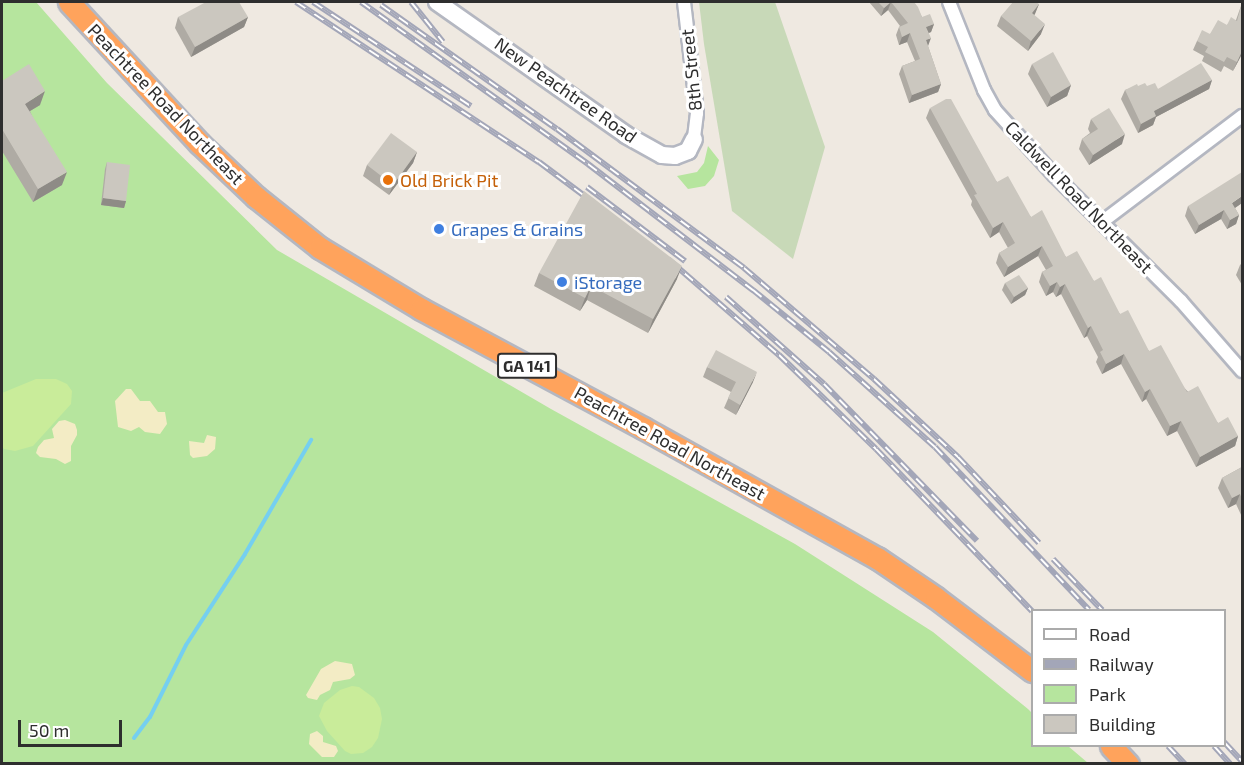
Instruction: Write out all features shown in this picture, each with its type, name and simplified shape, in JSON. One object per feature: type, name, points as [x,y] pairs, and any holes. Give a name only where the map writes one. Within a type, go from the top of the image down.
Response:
[{"type":"highway","name":"Peachtree Road Northeast","points":[[69,2],[199,143],[256,197],[320,248],[421,309],[643,428],[877,558],[936,598],[1031,670]]},
{"type":"highway","points":[[1112,747],[1128,764]]},
{"type":"street","name":"New Peachtree Road","points":[[437,2],[626,135],[662,154],[675,156],[688,151],[694,139]]},
{"type":"street","name":"8th Street","points":[[684,2],[697,113],[694,139]]},
{"type":"street","name":"Caldwell Road Northeast","points":[[949,2],[984,90],[995,110],[1181,301],[1242,371]]},
{"type":"street","points":[[1102,222],[1242,116]]},
{"type":"green space","points":[[2,2],[36,2],[107,83],[277,250],[551,409],[795,544],[933,632],[1028,709],[1031,712],[1031,747],[1069,747],[1088,763],[2,763]]},
{"type":"green space","points":[[699,2],[775,2],[825,147],[793,259],[732,211]]},
{"type":"green space","points":[[708,146],[719,160],[714,176],[705,186],[688,189],[677,176],[697,172],[704,163]]},
{"type":"green space","points":[[36,379],[56,379],[67,384],[72,391],[71,404],[33,446],[15,451],[4,449],[2,446],[2,393]]},
{"type":"green space","points":[[352,686],[359,687],[374,698],[380,708],[382,719],[378,738],[372,747],[363,753],[351,754],[345,751],[327,731],[319,716],[324,703],[340,690]]},
{"type":"sand","points":[[126,389],[131,389],[140,401],[150,401],[158,412],[165,412],[167,424],[160,434],[145,432],[139,427],[131,431],[118,427],[115,401]]},
{"type":"sand","points":[[65,420],[75,424],[77,430],[71,446],[71,461],[65,464],[56,459],[40,457],[36,453],[38,447],[44,440],[54,438],[52,429],[59,421]]},
{"type":"sand","points":[[207,435],[216,437],[215,449],[207,456],[193,458],[190,455],[189,441],[204,443]]},
{"type":"sand","points":[[335,661],[352,664],[355,675],[350,679],[333,682],[330,690],[320,695],[317,700],[308,698],[306,695],[321,669]]},
{"type":"sand","points":[[317,731],[323,736],[323,742],[336,746],[338,751],[334,757],[322,757],[309,744],[310,734]]},
{"type":"building","points":[[206,2],[239,2],[248,17],[195,47],[178,17]]},
{"type":"building","points":[[878,2],[891,2],[884,8]]},
{"type":"building","points":[[891,2],[914,2],[922,17],[930,14],[934,24],[926,27],[931,38],[926,40],[941,84],[912,95],[902,66],[920,59],[910,33],[902,37],[899,27],[908,23]]},
{"type":"building","points":[[1013,2],[1039,4],[1032,13],[1045,24],[1031,41],[1001,16]]},
{"type":"building","points":[[1242,3],[1242,51],[1237,62],[1227,57],[1224,62],[1205,52],[1208,47],[1197,41],[1202,30],[1210,34],[1218,20],[1227,25],[1231,17],[1237,21]]},
{"type":"building","points":[[1053,52],[1071,85],[1051,97],[1032,64]]},
{"type":"building","points":[[1201,63],[1212,80],[1154,111],[1156,116],[1141,124],[1125,90],[1145,83],[1147,86],[1155,83],[1158,89]]},
{"type":"building","points":[[29,64],[45,91],[25,104],[67,172],[38,189],[2,129],[2,81]]},
{"type":"building","points":[[946,99],[951,99],[997,182],[1008,176],[1031,217],[1042,210],[1066,257],[1077,251],[1094,281],[1101,277],[1120,314],[1128,310],[1149,351],[1161,345],[1187,392],[1198,386],[1218,423],[1228,417],[1238,436],[1200,457],[1181,421],[1170,426],[1150,389],[1145,392],[1124,354],[1106,364],[1100,352],[1103,350],[1091,326],[1088,328],[1065,284],[1060,287],[1057,282],[1050,286],[1042,272],[1053,266],[1042,246],[1008,267],[999,253],[1015,243],[1003,222],[993,228],[930,108]]},
{"type":"building","points":[[1109,108],[1125,134],[1093,155],[1082,139],[1098,129],[1091,119]]},
{"type":"building","points":[[391,133],[417,152],[393,185],[367,165]]},
{"type":"building","points":[[107,162],[130,165],[126,201],[103,198]]},
{"type":"building","points":[[1242,172],[1242,196],[1232,203],[1239,215],[1230,220],[1224,210],[1199,225],[1188,206]]},
{"type":"building","points":[[584,191],[682,266],[653,319],[591,286],[585,298],[539,273]]},
{"type":"building","points":[[1019,275],[1028,288],[1014,297],[1005,283]]},
{"type":"building","points":[[716,350],[757,372],[740,405],[728,398],[736,382],[707,367]]},
{"type":"building","points":[[1242,467],[1242,499],[1240,494],[1232,498],[1222,478]]},
{"type":"waterway","points":[[134,738],[150,717],[186,645],[245,554],[311,440]]},
{"type":"railway","points":[[296,2],[539,162],[594,203]]},
{"type":"railway","points":[[313,2],[471,106]]},
{"type":"railway","points":[[361,2],[588,164],[753,290],[829,352],[935,447],[1088,609]]},
{"type":"railway","points":[[411,2],[443,42]]},
{"type":"railway","points":[[381,5],[557,129],[744,268],[874,379],[958,457],[1039,543]]},
{"type":"railway","points":[[587,187],[685,261]]},
{"type":"railway","points":[[668,259],[779,355],[876,449],[1031,610]]},
{"type":"railway","points":[[726,297],[824,384],[977,541]]},
{"type":"railway","points":[[1053,559],[1101,609]]},
{"type":"railway","points":[[1226,744],[1242,761]]},
{"type":"railway","points":[[1169,747],[1185,764]]},
{"type":"railway","points":[[1215,747],[1230,764]]},
{"type":"place","name":"Old Brick Pit","points":[[388,180]]},
{"type":"place","name":"Grapes & Grains","points":[[439,229]]},
{"type":"place","name":"iStorage","points":[[562,282]]}]
